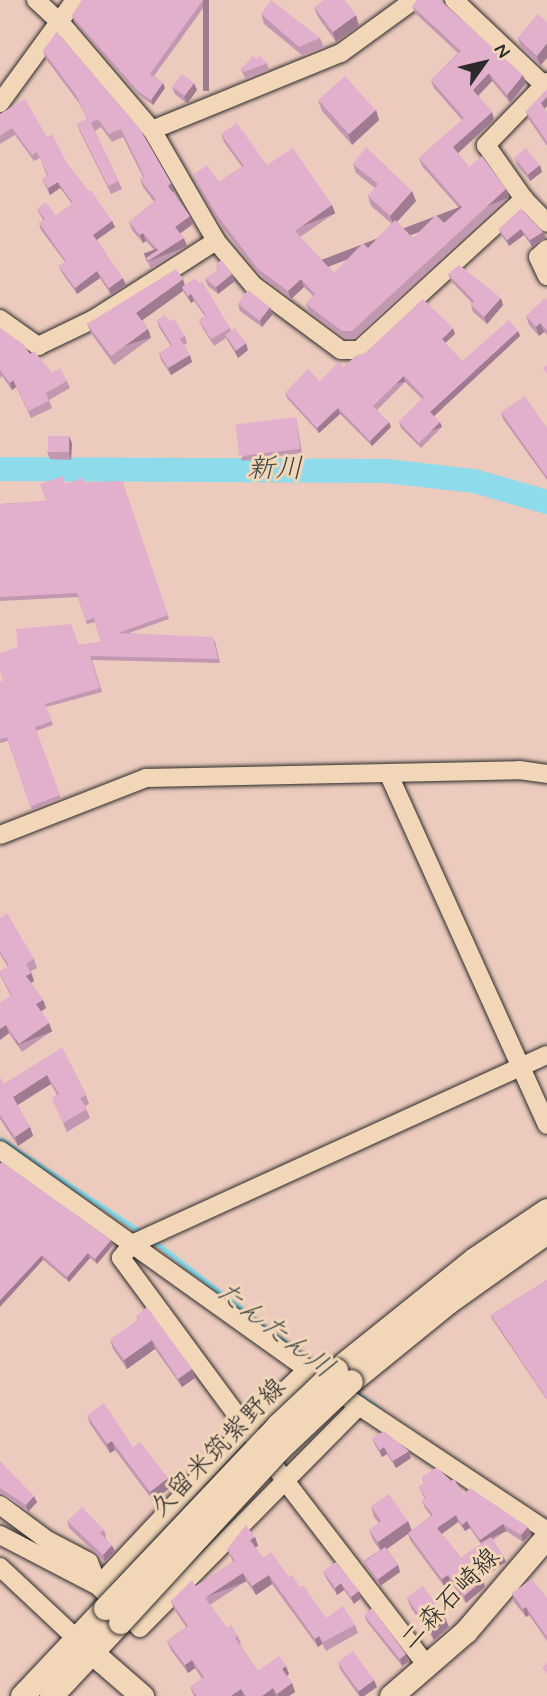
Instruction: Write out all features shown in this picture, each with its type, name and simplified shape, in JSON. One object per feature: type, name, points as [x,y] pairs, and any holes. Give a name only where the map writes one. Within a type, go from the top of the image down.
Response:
[{"type":"main road","name":"久留米筑紫野線","points":[[22,1696],[49,1688],[84,1645],[108,1605],[278,1450],[344,1375],[474,1259],[547,1210]]},
{"type":"main road","name":"久留米筑紫野線","points":[[344,1375],[547,1232]]},
{"type":"main road","name":"二森石崎線","points":[[391,1696],[428,1667],[496,1599],[547,1534]]},
{"type":"main road","points":[[84,1645],[142,1696]]},
{"type":"street","points":[[36,0],[60,22],[152,130],[216,241],[253,285],[341,350],[359,350],[524,199]]},
{"type":"street","points":[[0,103],[75,0]]},
{"type":"street","points":[[152,130],[318,65],[341,53],[414,0]]},
{"type":"street","points":[[454,0],[546,83],[486,145],[524,199],[547,223]]},
{"type":"street","points":[[0,319],[38,346],[94,319],[216,241]]},
{"type":"street","points":[[547,249],[538,257],[547,276]]},
{"type":"street","points":[[0,835],[146,778],[519,771],[547,774]]},
{"type":"street","points":[[388,775],[547,1125]]},
{"type":"street","points":[[428,1667],[284,1479],[121,1258],[132,1244],[547,1055]]},
{"type":"street","points":[[0,1150],[359,1406],[547,1534]]},
{"type":"street","points":[[108,1605],[247,1427],[308,1369]]},
{"type":"street","points":[[0,1535],[140,1628],[284,1479],[359,1406]]},
{"type":"street","points":[[0,1506],[47,1541],[89,1562],[108,1605]]},
{"type":"street","points":[[0,1567],[84,1645]]},
{"type":"building","points":[[82,0],[203,0],[150,74],[163,83],[151,100],[138,91],[72,16]]},
{"type":"building","points":[[271,0],[320,38],[299,47],[261,14]]},
{"type":"building","points":[[324,0],[345,0],[356,15],[333,32],[314,7]]},
{"type":"building","points":[[417,0],[440,0],[523,75],[507,95],[489,73],[473,90],[492,112],[453,147],[469,167],[482,156],[506,189],[352,331],[342,331],[306,304],[315,294],[301,279],[288,291],[258,269],[217,215],[193,175],[207,165],[219,182],[244,166],[221,134],[237,123],[267,165],[293,148],[332,205],[295,231],[334,273],[363,243],[368,248],[395,220],[413,238],[436,215],[444,223],[462,207],[419,158],[464,118],[431,80],[461,51],[412,6]]},
{"type":"building","points":[[538,14],[547,22],[547,43],[537,56],[518,38]]},
{"type":"building","points":[[57,32],[140,129],[171,183],[168,186],[190,216],[175,227],[184,238],[148,261],[146,258],[158,250],[129,222],[156,200],[140,179],[144,176],[121,129],[109,134],[98,119],[91,123],[119,181],[108,186],[77,124],[87,119],[76,95],[43,51]]},
{"type":"building","points":[[253,56],[257,59],[259,56],[267,63],[244,72],[241,69]]},
{"type":"building","points":[[182,74],[194,83],[184,96],[172,87]]},
{"type":"building","points":[[345,76],[376,110],[349,134],[318,100]]},
{"type":"building","points":[[547,89],[547,97],[541,103],[547,113],[547,142],[526,111]]},
{"type":"building","points":[[25,99],[47,137],[52,134],[68,165],[89,192],[91,190],[112,221],[93,235],[123,278],[109,288],[97,271],[75,288],[59,266],[66,261],[39,223],[45,219],[37,209],[46,202],[56,216],[73,203],[58,182],[48,188],[42,179],[48,175],[37,152],[32,155],[12,128],[0,136],[0,114]]},
{"type":"building","points":[[366,147],[412,191],[390,216],[368,196],[378,184],[353,164]]},
{"type":"building","points":[[526,148],[540,165],[528,175],[514,157]]},
{"type":"building","points":[[521,209],[543,232],[530,240],[521,229],[507,240],[499,229]]},
{"type":"building","points":[[221,260],[232,274],[216,287],[205,279],[219,269],[216,265]]},
{"type":"building","points":[[459,265],[501,298],[484,317],[471,305],[474,301],[448,274]]},
{"type":"building","points":[[176,269],[183,279],[136,313],[148,329],[111,356],[87,324]]},
{"type":"building","points":[[195,278],[199,283],[202,281],[230,328],[211,339],[199,320],[206,315],[191,294],[188,296],[182,287]]},
{"type":"building","points":[[248,290],[270,307],[260,321],[238,303]]},
{"type":"building","points":[[545,298],[547,330],[540,323],[536,327],[526,316]]},
{"type":"building","points":[[423,299],[453,328],[442,339],[462,361],[509,320],[518,331],[430,412],[440,422],[419,443],[399,422],[424,397],[404,376],[373,406],[389,422],[370,441],[338,408],[317,428],[285,393],[308,369],[320,381],[338,362],[344,367],[355,356],[365,353]]},
{"type":"building","points":[[165,315],[169,321],[174,319],[185,336],[180,339],[190,355],[168,368],[159,353],[172,345],[157,320]]},
{"type":"building","points":[[0,328],[23,344],[30,354],[34,351],[52,373],[60,368],[67,381],[46,393],[49,401],[28,411],[13,380],[10,383],[0,370]]},
{"type":"building","points":[[235,328],[246,343],[236,350],[225,335]]},
{"type":"building","points":[[525,396],[547,428],[546,476],[501,412]]},
{"type":"building","points":[[296,417],[300,449],[239,456],[235,424]]},
{"type":"building","points":[[48,436],[69,436],[69,452],[48,452]]},
{"type":"building","points":[[63,476],[65,484],[83,478],[85,483],[122,481],[168,615],[118,633],[213,637],[218,659],[90,656],[100,688],[45,704],[52,721],[35,727],[60,795],[30,807],[7,737],[0,739],[0,681],[3,681],[0,653],[18,647],[16,629],[71,624],[79,645],[101,642],[94,618],[86,621],[77,593],[0,597],[0,504],[46,501],[40,484]]},
{"type":"building","points":[[7,913],[34,959],[26,964],[31,973],[26,976],[43,1000],[36,1004],[49,1023],[19,1044],[6,1025],[0,1029],[0,1003],[12,995],[0,974],[0,971],[9,966],[0,951],[0,918]]},
{"type":"building","points":[[62,1048],[86,1095],[80,1098],[87,1109],[63,1123],[52,1098],[59,1094],[47,1075],[13,1097],[30,1127],[15,1137],[0,1115],[0,1078],[4,1084]]},
{"type":"building","points":[[2,1162],[111,1240],[95,1259],[88,1253],[67,1277],[42,1255],[0,1300],[0,1164]]},
{"type":"building","points":[[547,1280],[547,1399],[491,1315]]},
{"type":"building","points":[[147,1307],[192,1369],[178,1379],[152,1340],[124,1360],[110,1340],[139,1319],[136,1316]]},
{"type":"building","points":[[104,1403],[133,1447],[140,1442],[168,1478],[150,1492],[112,1441],[107,1444],[87,1415]]},
{"type":"building","points":[[384,1431],[409,1451],[393,1461],[384,1447],[380,1450],[372,1438]]},
{"type":"building","points":[[0,1461],[34,1496],[26,1505],[0,1488]]},
{"type":"building","points":[[437,1467],[451,1481],[454,1479],[464,1495],[470,1488],[528,1527],[521,1535],[503,1524],[480,1540],[467,1521],[462,1525],[456,1515],[437,1528],[461,1558],[491,1537],[503,1556],[478,1573],[483,1580],[464,1596],[448,1575],[442,1579],[408,1533],[433,1515],[422,1501],[426,1498],[419,1487],[425,1482],[422,1477]]},
{"type":"building","points":[[389,1494],[408,1521],[378,1542],[369,1530],[381,1521],[371,1506]]},
{"type":"building","points":[[82,1507],[104,1530],[100,1533],[112,1545],[103,1555],[67,1521]]},
{"type":"building","points":[[246,1525],[255,1537],[250,1540],[263,1558],[271,1552],[289,1577],[292,1575],[300,1587],[303,1585],[326,1618],[343,1606],[355,1625],[323,1642],[319,1636],[315,1639],[269,1575],[252,1586],[243,1573],[205,1598],[227,1628],[231,1625],[238,1636],[235,1638],[258,1671],[279,1656],[286,1666],[282,1669],[292,1683],[277,1694],[273,1688],[262,1696],[246,1696],[241,1689],[231,1696],[197,1696],[190,1687],[204,1677],[192,1660],[185,1665],[167,1641],[188,1626],[171,1601],[192,1580],[196,1586],[235,1561],[227,1549]]},
{"type":"building","points":[[385,1547],[398,1565],[378,1579],[365,1562]]},
{"type":"building","points":[[336,1562],[359,1591],[351,1597],[341,1583],[335,1588],[323,1571]]},
{"type":"building","points":[[532,1579],[547,1598],[547,1637],[526,1607],[523,1609],[512,1593]]},
{"type":"building","points":[[423,1586],[445,1617],[428,1629],[407,1597]]},
{"type":"building","points":[[372,1608],[406,1654],[400,1659],[364,1615]]},
{"type":"building","points":[[353,1651],[374,1680],[359,1691],[338,1662]]},
{"type":"waterway","name":"新川","points":[[0,469],[387,471],[474,481],[547,502]]},
{"type":"waterway","name":"たんたん川","points":[[0,1139],[144,1234]]},
{"type":"waterway","name":"たんたん川","points":[[154,1241],[299,1353]]},
{"type":"waterway","name":"たんたん川","points":[[352,1390],[379,1409]]}]
